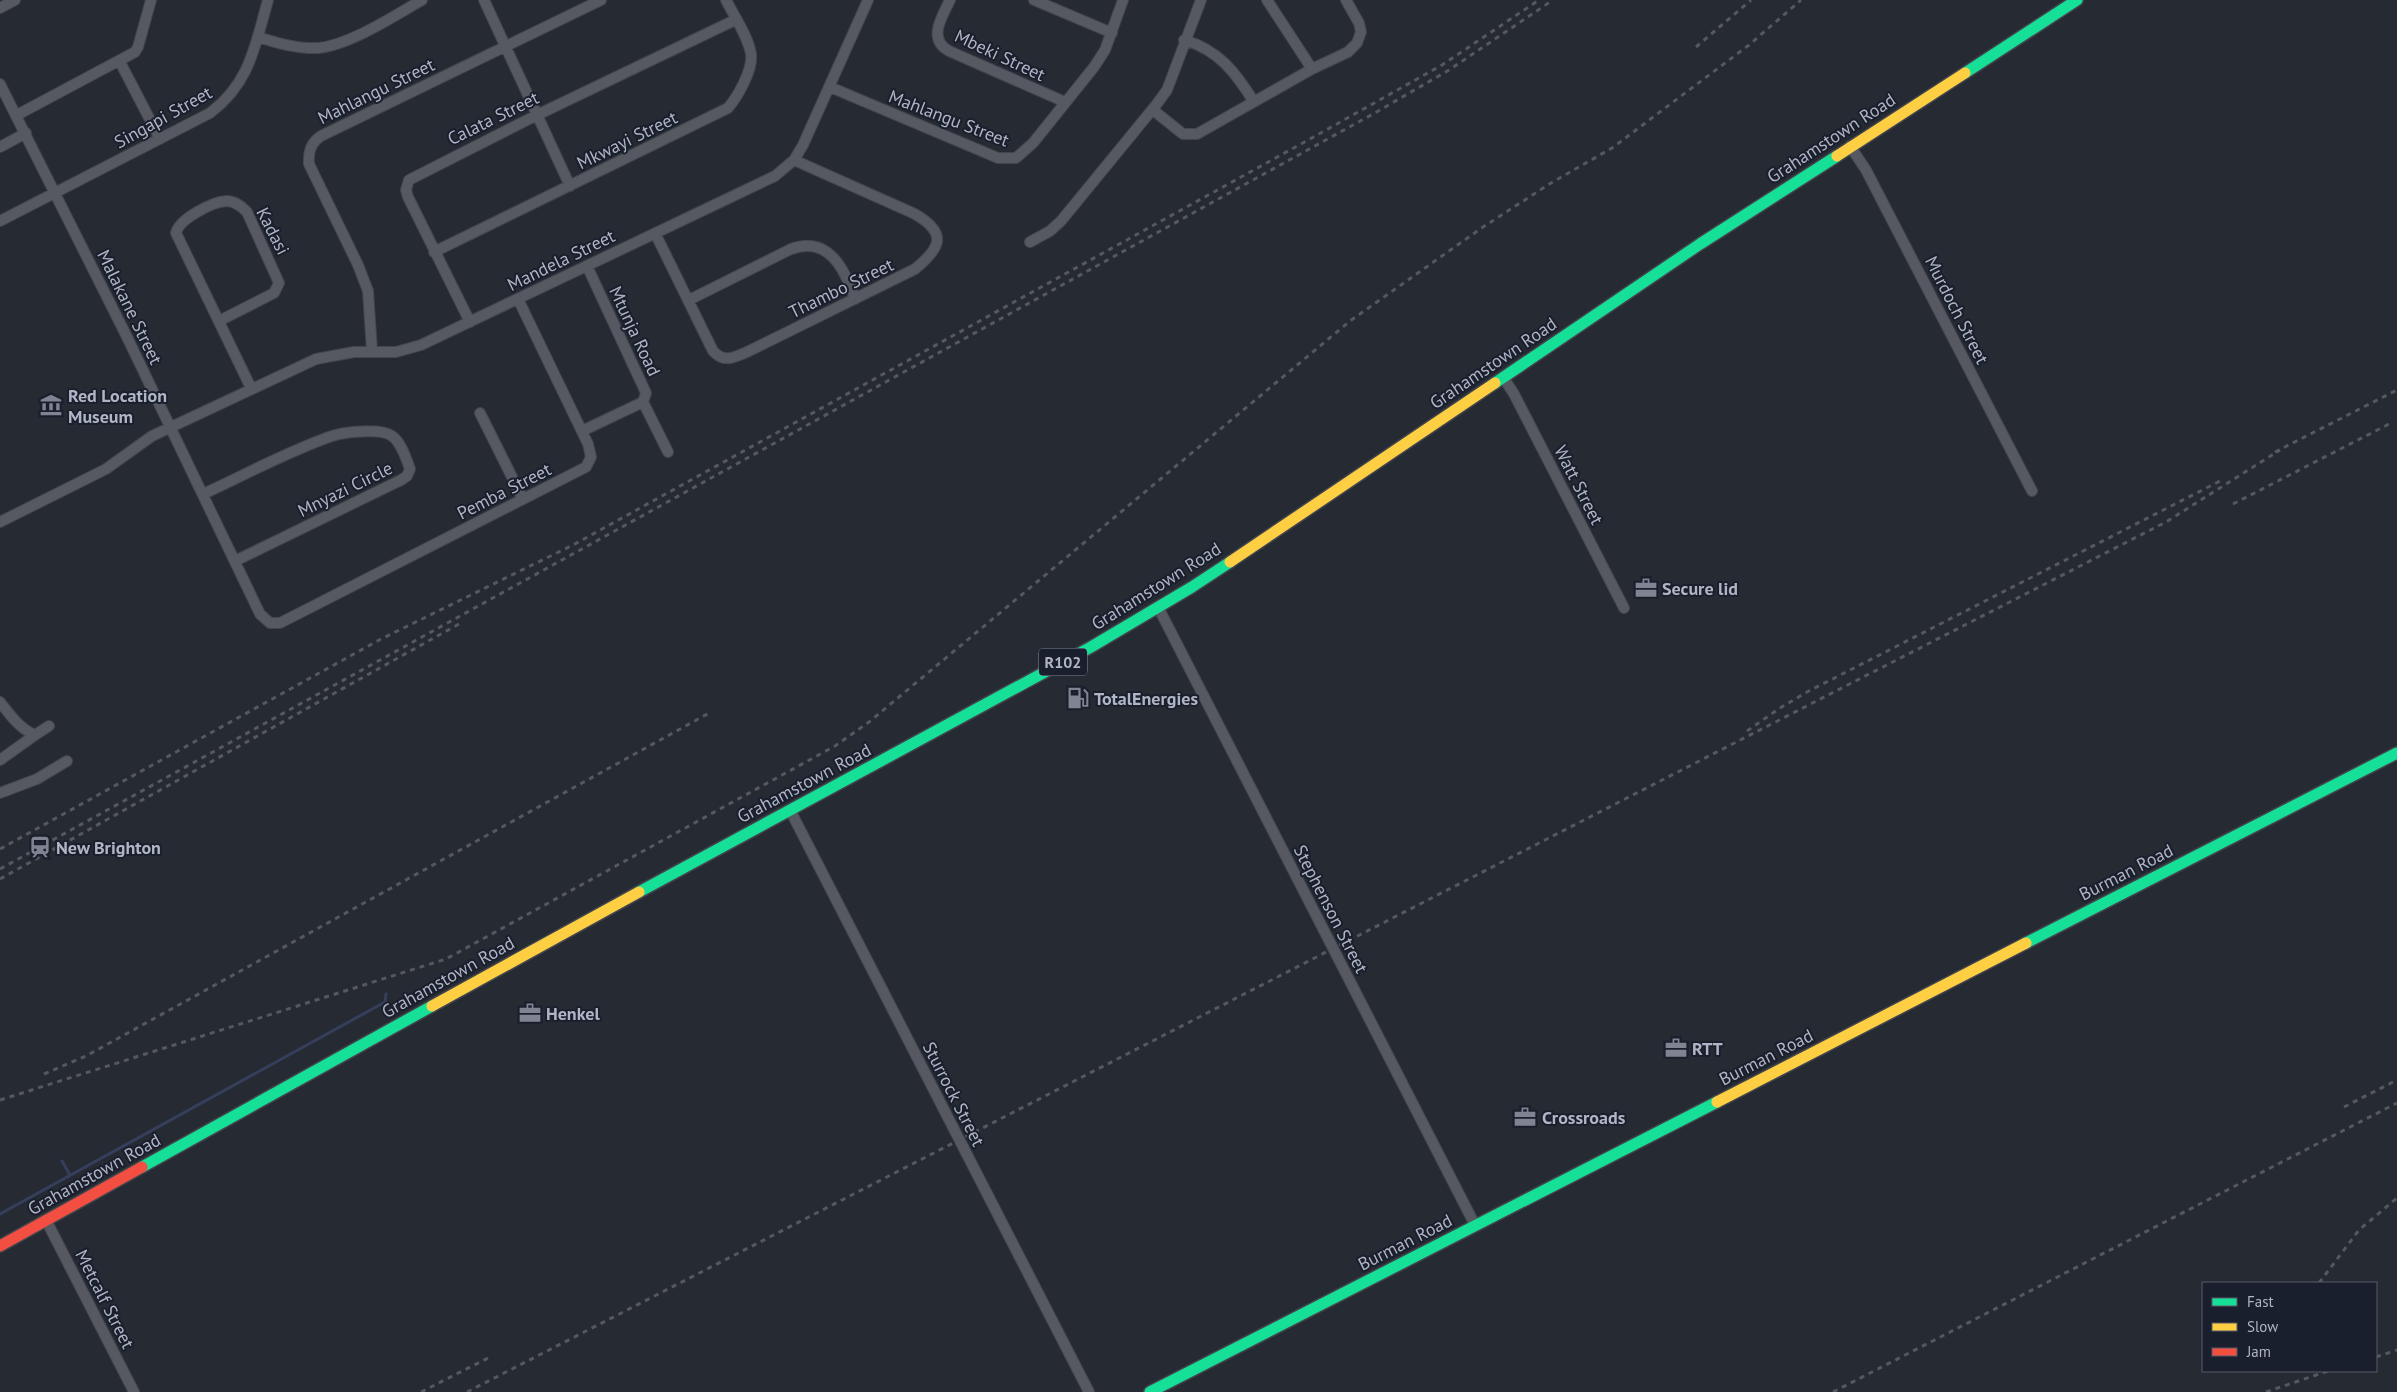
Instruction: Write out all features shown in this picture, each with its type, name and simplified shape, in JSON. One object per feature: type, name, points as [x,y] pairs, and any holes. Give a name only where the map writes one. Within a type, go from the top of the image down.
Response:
[{"type":"main road","name":"Grahamstown Road","points":[[0,1246],[790,810],[1091,647],[1200,582],[1850,146],[2077,0]]},
{"type":"main road","name":"Burman Road","points":[[1150,1392],[2397,753]]},
{"type":"street","points":[[0,8],[15,0]]},
{"type":"street","points":[[16,115],[120,62],[135,52],[151,0]]},
{"type":"street","name":"Singapi Street","points":[[0,221],[210,113],[224,103],[241,82],[258,37],[268,0]]},
{"type":"street","points":[[258,37],[283,45],[309,48],[325,47],[358,34],[422,0]]},
{"type":"street","points":[[484,0],[570,186]]},
{"type":"street","name":"Mahlangu Street","points":[[372,351],[368,291],[358,265],[309,164],[309,150],[321,136],[601,0]]},
{"type":"street","name":"Mkwayi Street","points":[[434,252],[728,108],[742,83],[751,56],[726,0]]},
{"type":"street","name":"Mandela Street","points":[[0,522],[106,469],[143,441],[251,388],[321,357],[339,353],[408,350],[775,176],[794,160],[803,145],[868,0]]},
{"type":"street","name":"Mbeki Street","points":[[950,0],[936,36],[940,45],[949,51],[1064,102]]},
{"type":"street","points":[[1034,0],[1112,33]]},
{"type":"street","name":"Mahlangu Street","points":[[830,87],[1004,159],[1016,158],[1022,154],[1094,68],[1105,50],[1123,0]]},
{"type":"street","points":[[1030,242],[1050,231],[1061,220],[1153,110],[1167,90],[1184,40],[1201,0]]},
{"type":"street","points":[[1267,0],[1312,69]]},
{"type":"street","points":[[1153,110],[1176,130],[1190,135],[1208,130],[1312,69],[1348,52],[1360,37],[1359,23],[1346,0]]},
{"type":"street","name":"Calata Street","points":[[470,322],[408,197],[406,190],[409,180],[538,114],[735,20]]},
{"type":"street","points":[[1184,40],[1212,51],[1225,61],[1254,102]]},
{"type":"street","points":[[120,62],[160,139]]},
{"type":"street","name":"Malakane Street","points":[[0,84],[56,192],[260,614],[270,623]]},
{"type":"street","points":[[0,147],[26,134]]},
{"type":"street","name":"Murdoch Street","points":[[1850,146],[1866,170],[2032,491]]},
{"type":"street","name":"Thambo Street","points":[[655,233],[713,351],[722,359],[730,359],[855,299],[916,269],[932,256],[938,242],[937,235],[930,222],[794,160]]},
{"type":"street","name":"Kadasi","points":[[219,321],[274,292],[279,283],[247,212],[238,204],[227,201],[185,219],[178,225],[176,233],[251,388]]},
{"type":"street","points":[[689,300],[791,249],[804,246],[823,251],[836,259],[841,265],[855,299]]},
{"type":"street","name":"Mtunja Road","points":[[582,430],[643,402],[646,393],[587,266]]},
{"type":"street","name":"Pemba Street","points":[[270,623],[280,623],[586,467],[590,461],[591,452],[518,298]]},
{"type":"street","name":"Watt Street","points":[[1503,377],[1514,394],[1624,608]]},
{"type":"street","points":[[643,402],[668,452]]},
{"type":"street","points":[[480,413],[523,499]]},
{"type":"street","name":"Mnyazi Circle","points":[[203,494],[340,434],[372,431],[387,433],[393,436],[404,453],[410,469],[407,476],[402,480],[235,561]]},
{"type":"street","name":"Stephenson Street","points":[[1158,607],[1475,1226]]},
{"type":"street","points":[[0,702],[16,722],[35,735]]},
{"type":"street","points":[[0,760],[50,726]]},
{"type":"street","points":[[2,790],[37,779],[67,761]]},
{"type":"street","name":"Sturrock Street","points":[[790,810],[1089,1392]]},
{"type":"street","name":"Metcalf Street","points":[[46,1220],[134,1392]]},
{"type":"waterway","points":[[0,1214],[385,1002],[386,994]]},
{"type":"waterway","points":[[62,1161],[70,1175]]},
{"type":"railway","points":[[0,849],[381,639],[573,545],[1310,139],[1442,65],[1539,0]]},
{"type":"railway","points":[[0,869],[1373,114],[1449,70],[1553,0]]},
{"type":"railway","points":[[1696,47],[1751,0]]},
{"type":"railway","points":[[0,1100],[446,959],[835,746],[869,722],[1350,321],[1483,227],[1551,183],[1612,148],[1749,45],[1801,0]]},
{"type":"railway","points":[[2275,452],[2397,390]]},
{"type":"railway","points":[[2233,504],[2393,422]]},
{"type":"railway","points":[[467,1392],[2166,522],[2280,450]]},
{"type":"railway","points":[[1747,731],[1807,692],[2224,479]]},
{"type":"railway","points":[[0,879],[459,624]]},
{"type":"railway","points":[[44,1074],[86,1056],[711,712]]},
{"type":"railway","points":[[2344,1107],[2397,1080]]},
{"type":"railway","points":[[1833,1392],[2397,1103]]},
{"type":"railway","points":[[2320,1282],[2359,1230],[2397,1198]]},
{"type":"railway","points":[[2377,1357],[2397,1350]]},
{"type":"railway","points":[[421,1392],[492,1356]]},
{"type":"railway","points":[[2266,1392],[2325,1372]]},
{"type":"traffic: fast","points":[[1965,73],[2077,0]]},
{"type":"traffic: fast","points":[[1495,383],[1700,244],[1837,156]]},
{"type":"traffic: fast","points":[[639,892],[1091,647],[1192,587],[1230,562]]},
{"type":"traffic: fast","points":[[2026,943],[2397,753]]},
{"type":"traffic: fast","points":[[142,1167],[432,1006]]},
{"type":"traffic: fast","points":[[1150,1392],[1717,1102]]},
{"type":"traffic: slow","points":[[1837,156],[1965,73]]},
{"type":"traffic: slow","points":[[1230,562],[1495,383]]},
{"type":"traffic: slow","points":[[432,1006],[639,892]]},
{"type":"traffic: slow","points":[[1717,1102],[2026,943]]},
{"type":"traffic: jam","points":[[0,1246],[142,1167]]},
{"type":"place","name":"Red Location Museum","points":[[51,405]]},
{"type":"place","name":"Secure lid","points":[[1646,588]]},
{"type":"place","name":"TotalEnergies","points":[[1078,698]]},
{"type":"place","name":"New Brighton","points":[[40,847]]},
{"type":"place","name":"Henkel","points":[[530,1013]]},
{"type":"place","name":"RTT","points":[[1676,1048]]},
{"type":"place","name":"Crossroads","points":[[1525,1117]]}]
